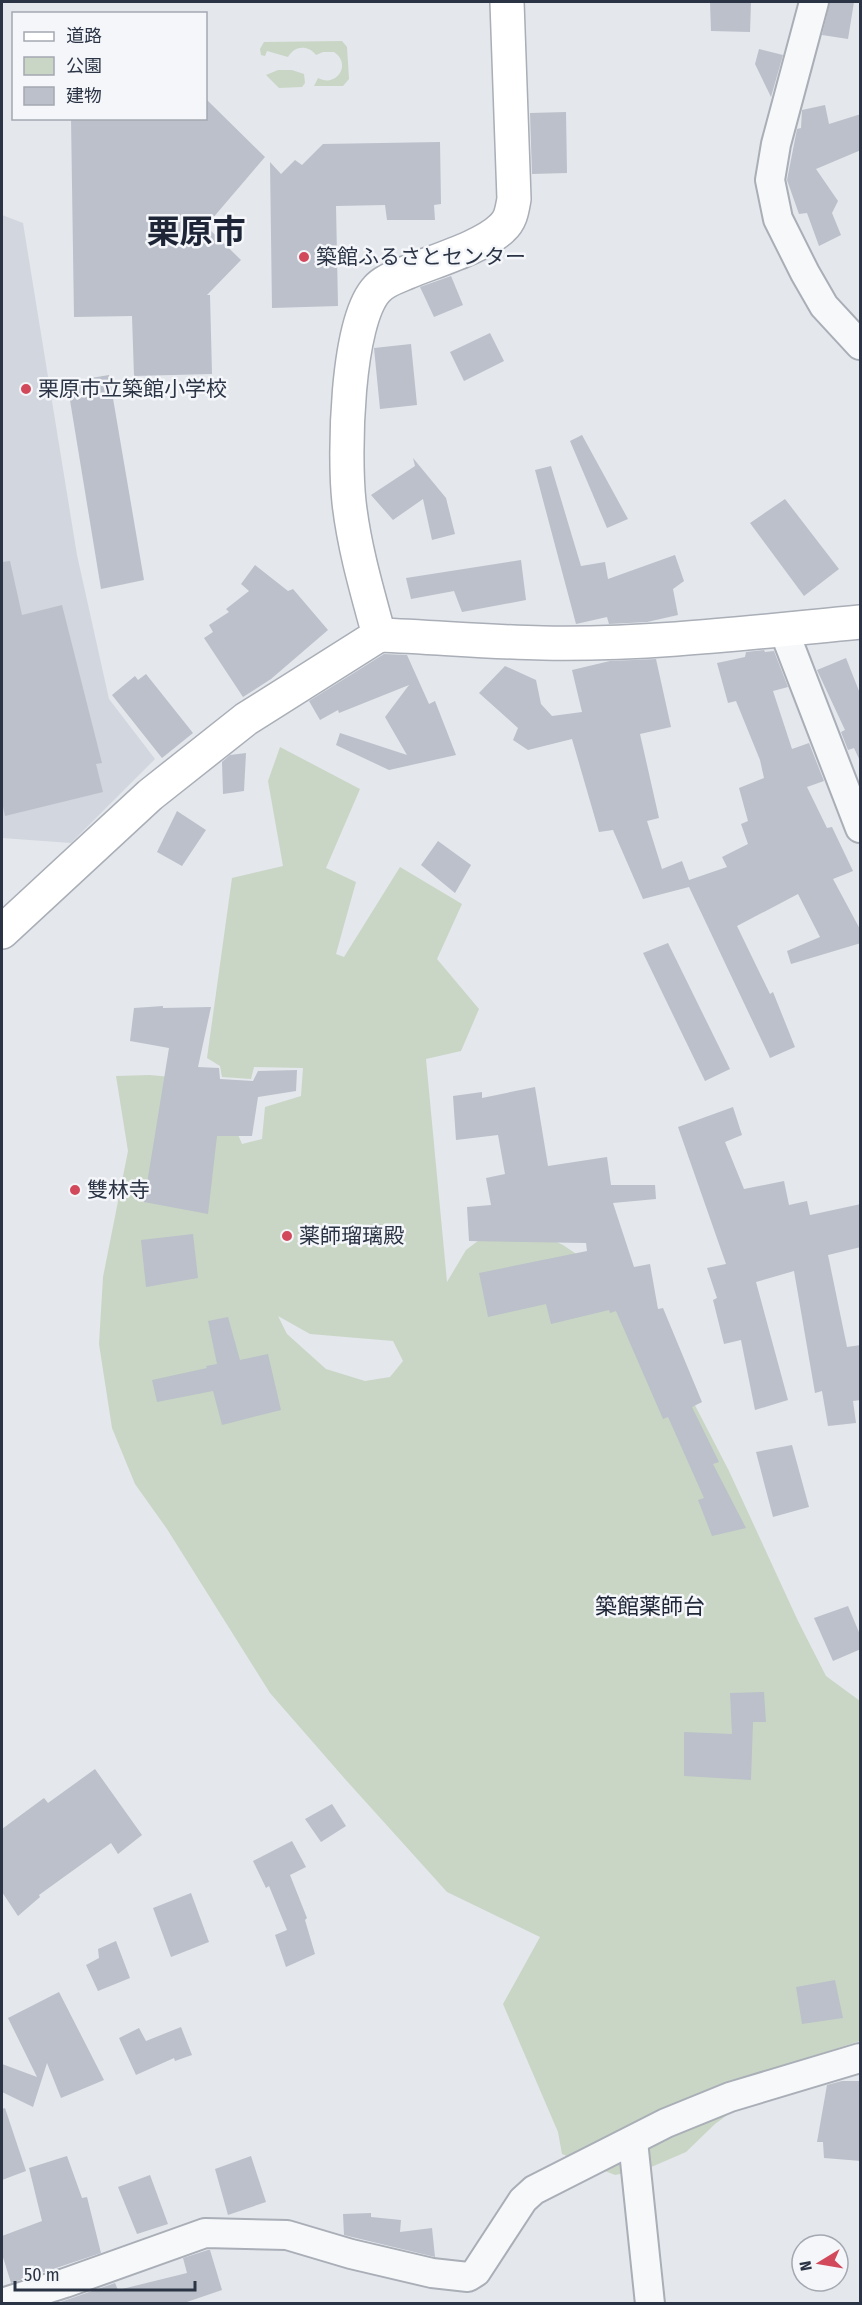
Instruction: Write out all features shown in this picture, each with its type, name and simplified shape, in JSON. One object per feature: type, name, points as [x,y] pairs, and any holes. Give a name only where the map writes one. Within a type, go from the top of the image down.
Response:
[{"type":"street","points":[[379,635],[366,586],[349,501],[350,384],[360,318],[368,301],[385,282],[487,239],[503,227],[512,215],[514,199],[507,2]]},
{"type":"street","points":[[814,2],[776,144],[770,180],[778,219],[805,273],[824,306],[861,345]]},
{"type":"street","points":[[2,932],[150,795],[246,718],[379,635],[544,643],[655,640],[784,631],[861,621]]},
{"type":"street","points":[[784,631],[861,828]]},
{"type":"street","points":[[2,2302],[65,2283],[205,2233],[287,2235],[397,2265],[432,2273],[468,2277],[476,2272],[523,2200],[534,2190],[666,2123],[730,2097],[861,2058]]},
{"type":"street","points":[[633,2141],[650,2304]]},
{"type":"shaded area","name":"栗原市立築館小学校","points":[[2,215],[23,223],[77,555],[109,699],[155,759],[71,843],[2,838]]},
{"type":"green space","points":[[342,41],[347,47],[349,79],[343,86],[314,86],[318,78],[331,80],[340,73],[342,63],[334,52],[323,52],[316,55],[309,49],[298,48],[288,57],[267,51],[265,56],[261,55],[260,49],[264,42]]},
{"type":"green space","points":[[278,70],[292,70],[304,74],[305,83],[302,87],[279,88],[266,75]]},
{"type":"green space","points":[[280,747],[360,789],[326,868],[356,882],[336,954],[344,957],[400,867],[462,904],[437,959],[479,1009],[461,1051],[426,1059],[447,1282],[466,1250],[496,1227],[525,1227],[563,1245],[603,1272],[685,1386],[729,1471],[826,1676],[860,1701],[860,2041],[804,2059],[715,2124],[686,2152],[649,2168],[615,2175],[562,2154],[558,2132],[503,2004],[540,1937],[447,1892],[270,1693],[167,1529],[135,1484],[112,1428],[99,1344],[103,1277],[128,1151],[116,1076],[150,1075],[191,1079],[225,1104],[242,1144],[262,1139],[265,1107],[301,1096],[303,1068],[254,1067],[251,1079],[222,1077],[220,1066],[207,1058],[232,878],[283,866],[268,781]],"holes":[[[278,1316],[310,1334],[393,1341],[403,1361],[390,1377],[365,1381],[326,1369],[287,1334]]]},
{"type":"building","points":[[710,2],[751,2],[750,32],[711,31]]},
{"type":"building","points":[[830,2],[854,2],[848,39],[822,35]]},
{"type":"building","points":[[759,49],[783,55],[771,97],[755,64]]},
{"type":"building","points":[[207,100],[265,157],[206,226],[241,260],[207,295],[210,295],[212,374],[134,376],[132,316],[74,317],[71,120],[207,120]]},
{"type":"building","points":[[825,105],[829,124],[861,114],[861,150],[816,169],[838,201],[832,213],[841,235],[819,246],[807,213],[799,214],[787,180],[797,129],[801,128],[802,110]]},
{"type":"building","points":[[566,112],[567,173],[532,174],[530,113]]},
{"type":"building","name":"築館ふるさとセンター","points":[[440,142],[441,204],[434,205],[435,220],[387,220],[385,205],[336,206],[338,306],[272,308],[270,162],[281,174],[295,160],[302,165],[323,144]]},
{"type":"building","points":[[451,276],[463,305],[434,317],[420,287]]},
{"type":"building","points":[[490,333],[504,361],[464,381],[450,352]]},
{"type":"building","points":[[411,344],[417,405],[380,409],[374,348]]},
{"type":"building","points":[[109,375],[144,580],[101,589],[67,382]]},
{"type":"building","points":[[582,435],[628,519],[607,528],[570,441]]},
{"type":"building","points":[[413,458],[446,498],[455,534],[432,540],[423,499],[393,520],[371,495],[415,466]]},
{"type":"building","points":[[551,466],[581,566],[605,562],[608,579],[675,555],[684,581],[673,589],[678,615],[647,622],[609,624],[607,617],[576,624],[535,470]]},
{"type":"building","points":[[785,499],[839,569],[804,596],[750,523]]},
{"type":"building","points":[[521,560],[526,600],[462,612],[454,591],[411,599],[406,578]]},
{"type":"building","points":[[10,561],[22,615],[62,605],[102,763],[96,764],[103,792],[5,816],[2,802],[2,562]]},
{"type":"building","points":[[255,565],[288,591],[293,589],[328,630],[271,679],[243,697],[204,638],[213,632],[209,625],[229,612],[226,609],[249,591],[241,584]]},
{"type":"building","points":[[764,650],[765,652],[774,651],[788,687],[773,691],[792,749],[809,743],[824,781],[807,787],[827,828],[832,827],[853,871],[833,879],[861,931],[861,943],[791,964],[787,951],[820,937],[798,894],[737,926],[770,994],[773,992],[795,1047],[770,1058],[689,887],[643,899],[613,830],[599,832],[572,739],[528,750],[513,740],[518,728],[479,693],[505,666],[536,680],[541,704],[552,716],[582,712],[572,670],[610,661],[656,659],[671,727],[640,734],[659,818],[647,821],[662,869],[682,861],[689,880],[727,867],[722,857],[748,844],[741,824],[748,821],[739,788],[764,778],[760,760],[736,701],[728,703],[717,663],[745,657],[746,652]]},
{"type":"building","points":[[384,654],[407,655],[429,704],[435,701],[456,755],[389,770],[336,745],[340,733],[407,755],[385,717],[409,685],[339,713],[338,710],[320,720],[309,701]]},
{"type":"building","points":[[846,658],[861,696],[861,763],[854,748],[848,750],[841,732],[845,730],[817,670]]},
{"type":"building","points":[[146,674],[193,733],[162,758],[112,695],[135,676],[138,680]]},
{"type":"building","points":[[246,753],[244,791],[223,794],[222,762],[230,755]]},
{"type":"building","points":[[177,811],[206,830],[182,866],[157,852]]},
{"type":"building","points":[[438,841],[471,865],[455,893],[421,865]]},
{"type":"building","points":[[668,943],[730,1069],[705,1081],[643,953]]},
{"type":"building","points":[[163,1006],[163,1008],[211,1007],[198,1067],[219,1068],[220,1079],[253,1081],[258,1071],[297,1070],[296,1091],[258,1097],[252,1136],[217,1136],[208,1214],[144,1202],[169,1048],[130,1041],[134,1008]]},
{"type":"building","points":[[535,1087],[548,1166],[607,1157],[611,1185],[655,1185],[656,1199],[613,1203],[634,1267],[650,1264],[658,1309],[663,1308],[702,1402],[692,1407],[719,1462],[713,1464],[746,1528],[712,1536],[698,1500],[704,1498],[668,1417],[663,1419],[616,1311],[610,1313],[609,1310],[551,1324],[546,1304],[488,1317],[479,1273],[587,1251],[586,1243],[469,1241],[467,1207],[491,1205],[486,1178],[505,1174],[498,1135],[456,1140],[453,1096],[482,1092],[482,1098]]},
{"type":"building","points":[[733,1107],[742,1135],[725,1142],[744,1189],[784,1181],[789,1205],[807,1201],[810,1215],[861,1204],[861,1247],[828,1255],[847,1347],[861,1345],[861,1400],[853,1401],[856,1423],[828,1426],[822,1391],[815,1393],[794,1271],[756,1282],[788,1400],[755,1410],[741,1340],[724,1344],[713,1300],[717,1298],[707,1268],[726,1264],[678,1127]]},
{"type":"building","points":[[193,1234],[198,1278],[146,1287],[141,1240]]},
{"type":"building","points":[[228,1317],[240,1360],[268,1354],[281,1410],[222,1425],[213,1391],[157,1402],[152,1380],[217,1364],[208,1321]]},
{"type":"building","points":[[792,1445],[809,1507],[773,1517],[756,1452]]},
{"type":"building","points":[[848,1606],[861,1637],[861,1649],[833,1661],[814,1618]]},
{"type":"building","points":[[764,1692],[766,1722],[753,1722],[751,1780],[684,1776],[684,1732],[732,1734],[730,1693]]},
{"type":"building","points":[[95,1769],[142,1835],[118,1854],[111,1843],[39,1895],[40,1897],[18,1916],[2,1892],[2,1829],[44,1798],[48,1803]]},
{"type":"building","points":[[332,1804],[346,1826],[321,1842],[305,1819]]},
{"type":"building","points":[[292,1841],[306,1867],[290,1875],[307,1918],[305,1920],[315,1954],[286,1967],[275,1935],[287,1930],[269,1886],[266,1888],[253,1861]]},
{"type":"building","points":[[191,1893],[209,1942],[171,1957],[153,1908]]},
{"type":"building","points":[[116,1941],[130,1978],[98,1991],[86,1965],[99,1958],[98,1949]]},
{"type":"building","points":[[835,1980],[843,2018],[802,2024],[796,1987]]},
{"type":"building","points":[[59,1992],[104,2080],[61,2098],[47,2063],[33,2107],[2,2092],[2,2064],[37,2077],[8,2018]]},
{"type":"building","points":[[181,2027],[192,2055],[175,2061],[174,2058],[136,2075],[119,2038],[139,2028],[146,2041]]},
{"type":"building","points":[[842,2081],[861,2081],[861,2161],[824,2158],[823,2142],[817,2142],[827,2085]]},
{"type":"building","points":[[5,2108],[26,2171],[2,2180],[2,2109]]},
{"type":"building","points":[[67,2156],[82,2198],[87,2197],[101,2253],[11,2283],[2,2254],[2,2236],[42,2221],[29,2168]]},
{"type":"building","points":[[251,2156],[266,2202],[228,2215],[215,2169]]},
{"type":"building","points":[[150,2175],[168,2224],[137,2234],[118,2187]]},
{"type":"building","points":[[371,2213],[371,2217],[401,2220],[400,2232],[432,2228],[435,2257],[344,2235],[343,2214]]},
{"type":"building","points":[[210,2250],[222,2290],[181,2304],[55,2304],[115,2283],[118,2290],[187,2273],[183,2258]]},
{"type":"place","name":"築館ふるさとセンター","points":[[304,257]]},
{"type":"place","name":"栗原市立築館小学校","points":[[26,389]]},
{"type":"place","name":"雙林寺","points":[[75,1190]]},
{"type":"place","name":"薬師瑠璃殿","points":[[287,1236]]},
{"type":"district","name":"栗原市","points":[[196,231]]},
{"type":"district","name":"築館薬師台","points":[[650,1606]]}]
